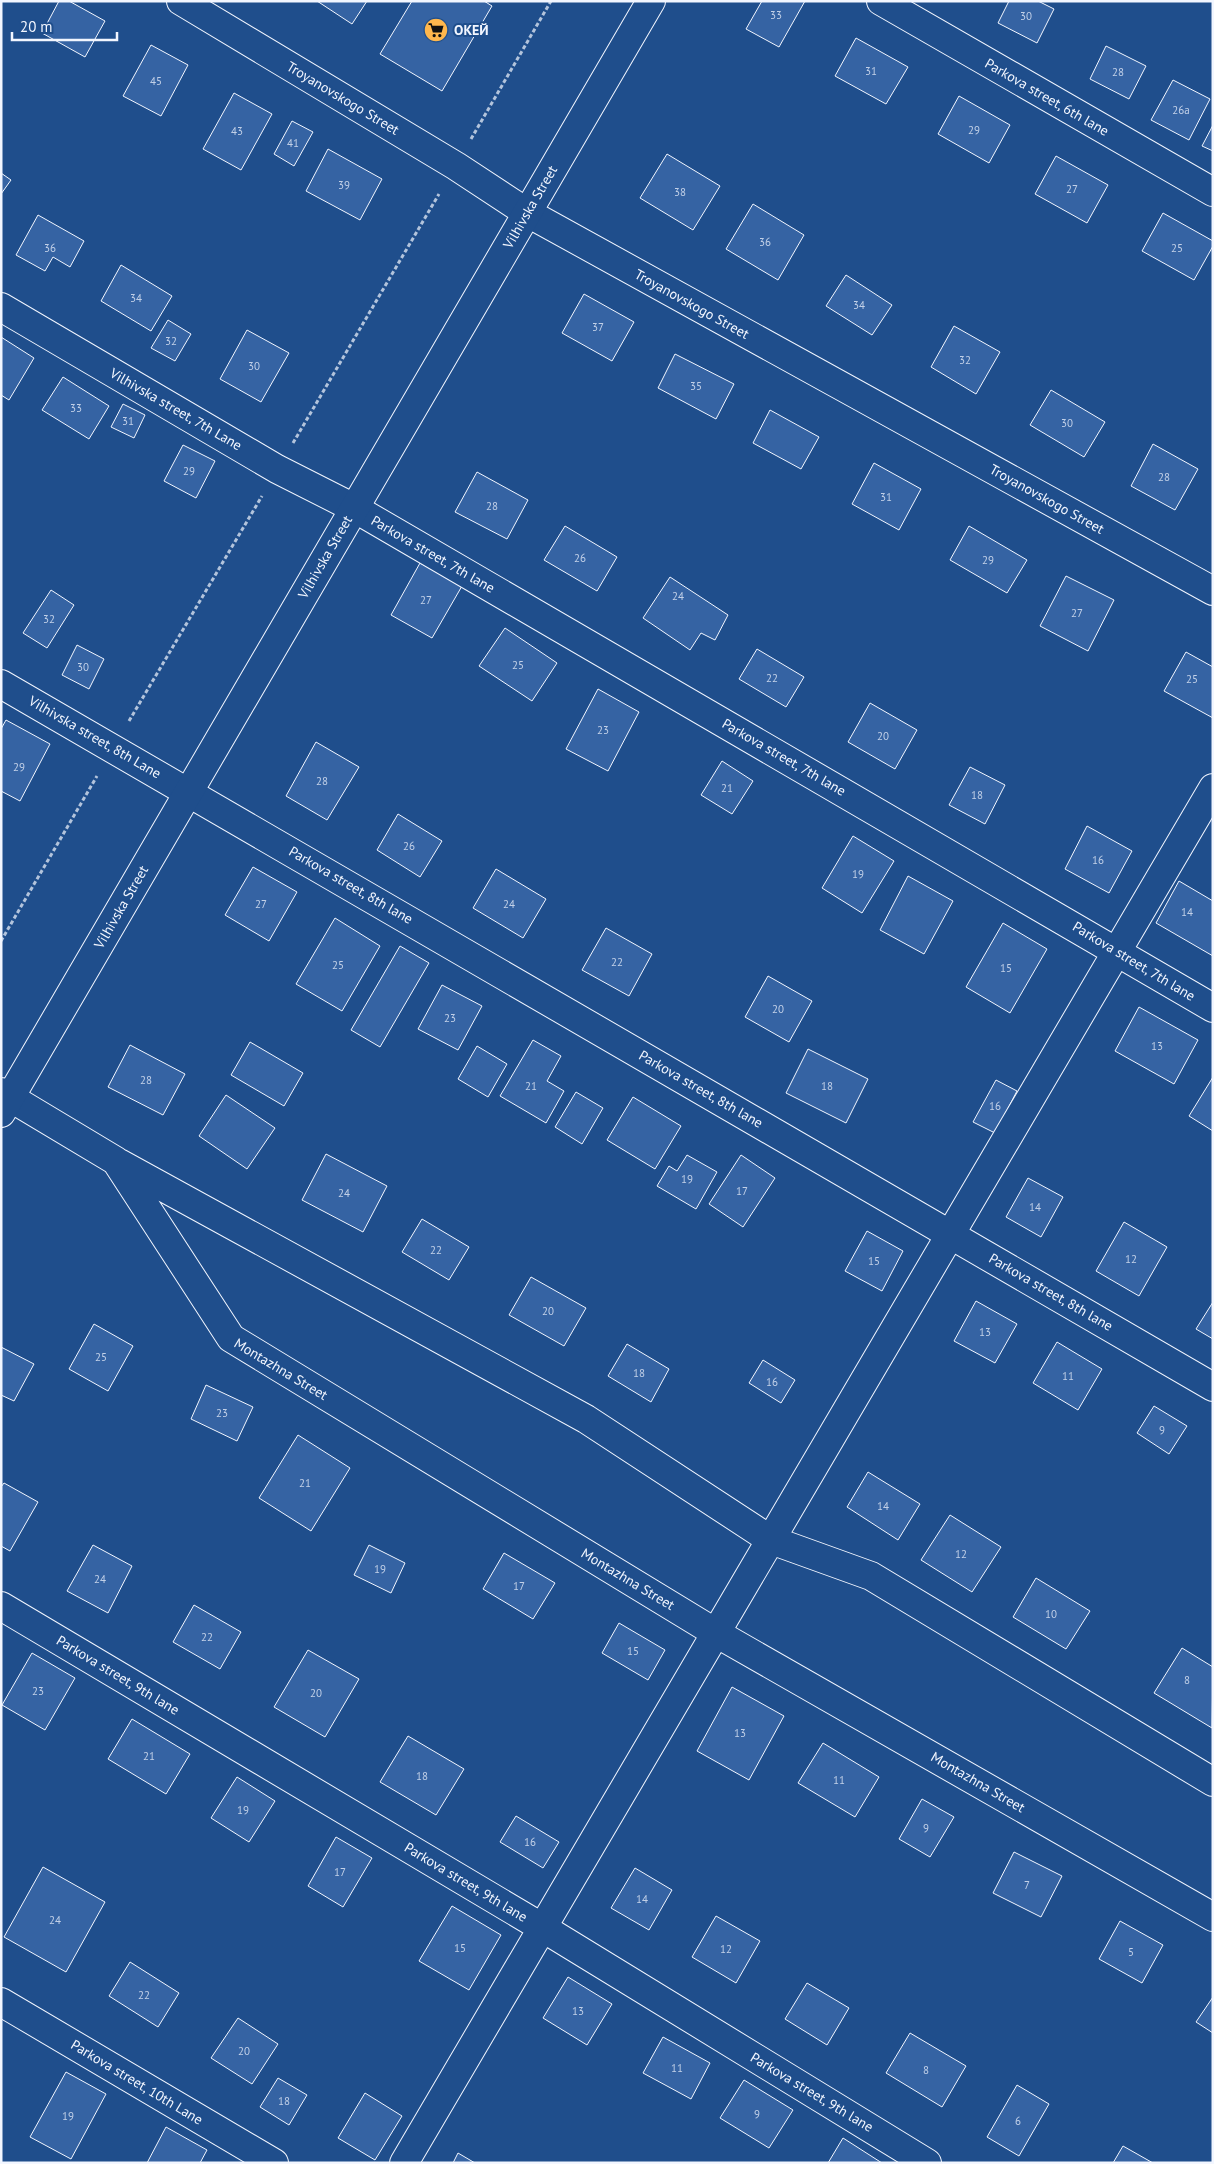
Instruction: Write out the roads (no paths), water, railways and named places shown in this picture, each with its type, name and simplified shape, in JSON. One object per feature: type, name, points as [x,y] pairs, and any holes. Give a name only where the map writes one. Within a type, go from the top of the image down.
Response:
[{"type":"street","name":"Troyanovskogo Street","points":[[180,1],[456,166],[526,212],[1213,591]]},
{"type":"street","name":"Vilhivska Street","points":[[4,1101],[189,791],[651,1]]},
{"type":"street","name":"Parkova street, 6th lane","points":[[881,1],[1213,192]]},
{"type":"street","name":"Vilhivska street, 7th Lane","points":[[1,307],[277,469],[354,508]]},
{"type":"street","name":"Parkova street, 7th lane","points":[[354,508],[1117,950],[1213,1008]]},
{"type":"street","name":"Vilhivska street, 8th Lane","points":[[1,684],[189,791]]},
{"type":"street","points":[[404,2163],[1213,788]]},
{"type":"street","name":"Parkova street, 8th lane","points":[[189,791],[1213,1387]]},
{"type":"street","name":"Montazhna Street","points":[[4,1101],[586,1420],[771,1540],[870,1576],[1213,1782]]},
{"type":"street","name":"Montazhna Street","points":[[116,1161],[230,1338],[716,1633],[1213,1917]]},
{"type":"street","name":"Parkova street, 9th lane","points":[[1,1606],[543,1928],[927,2163]]},
{"type":"street","name":"Parkova street, 10th Lane","points":[[1,2002],[274,2163]]},
{"type":"place","name":"ОКЕЙ","points":[[436,30]]}]
